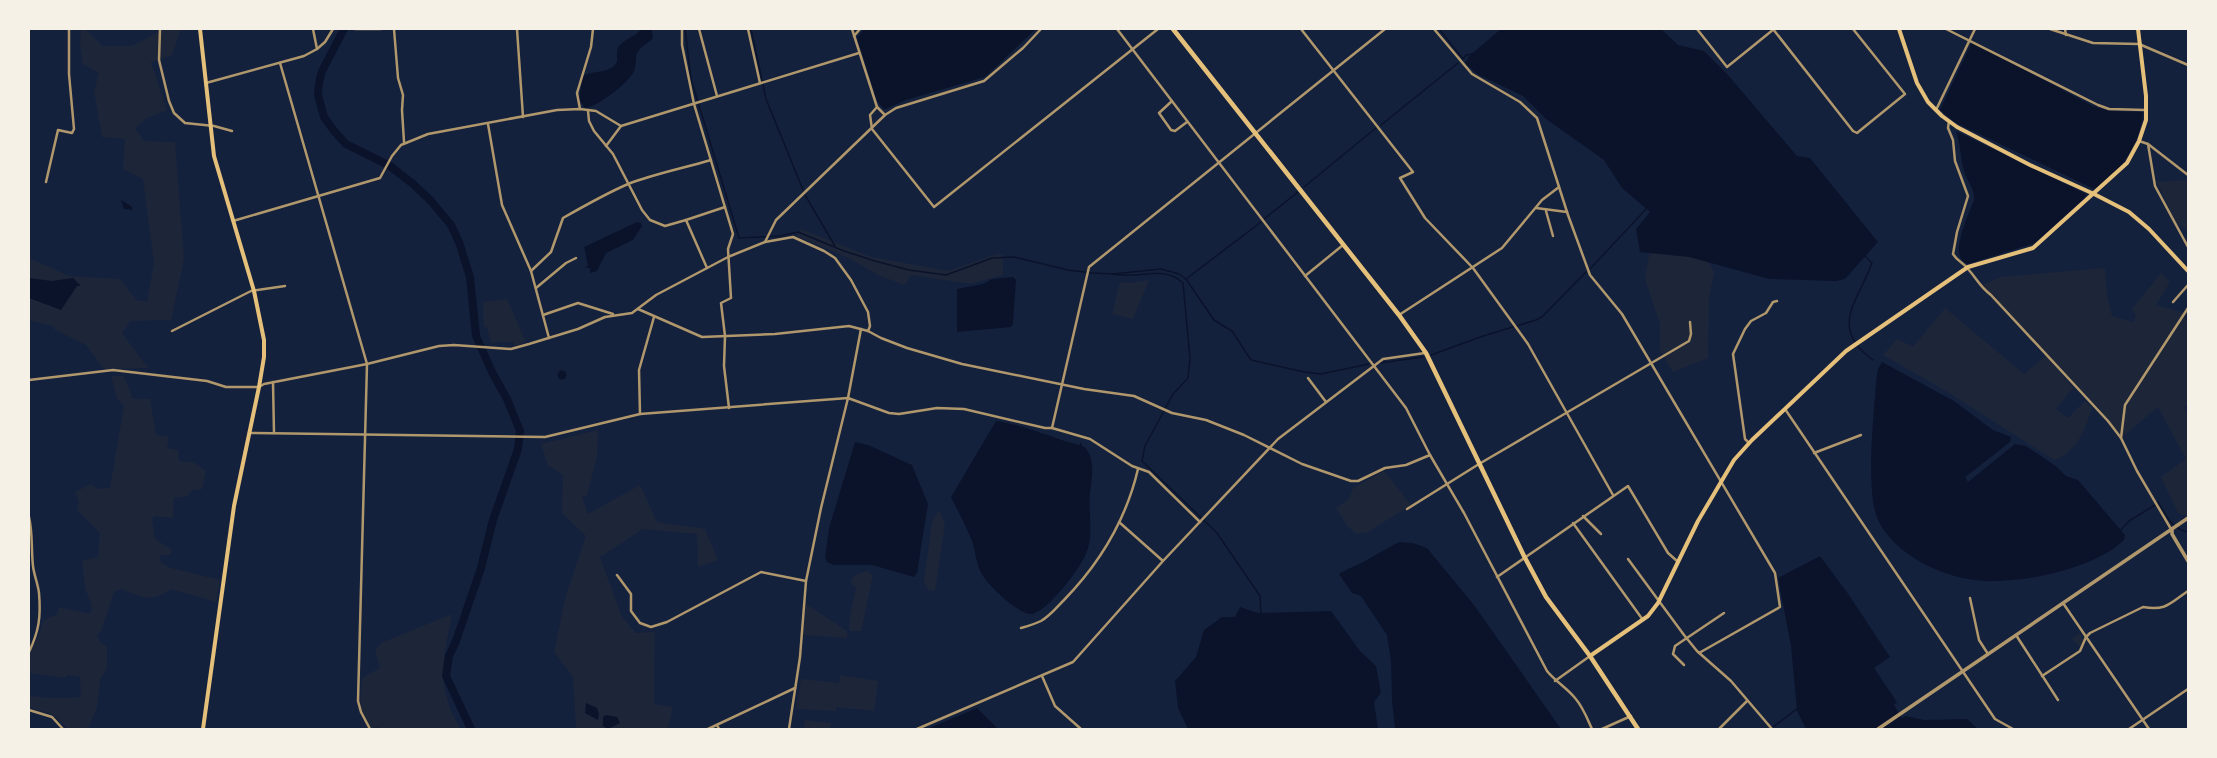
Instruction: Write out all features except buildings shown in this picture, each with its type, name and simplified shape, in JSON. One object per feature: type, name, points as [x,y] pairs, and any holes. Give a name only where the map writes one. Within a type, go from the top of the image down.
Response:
[{"type":"main road","points":[[200,29],[210,126],[220,179],[254,291],[264,340],[264,357],[259,387],[234,506],[203,729]]},
{"type":"main road","points":[[1173,29],[1399,315],[1426,353],[1524,556],[1546,597],[1590,656],[1631,716],[1638,729]]},
{"type":"main road","points":[[1899,29],[1917,83],[1936,110],[1949,121],[2030,165],[2094,194],[2129,212],[2149,229],[2188,271]]},
{"type":"main road","points":[[1590,656],[1644,620],[1658,603],[1677,561],[1734,460],[1749,443],[1853,346],[1968,267],[2033,248],[2127,163],[2139,141],[2146,120],[2146,96],[2138,29]]},
{"type":"street","points":[[46,182],[58,130],[72,133],[74,129],[69,74],[69,29]]},
{"type":"street","points":[[160,29],[160,60],[169,101],[174,113],[185,123],[210,126],[232,131]]},
{"type":"street","points":[[313,29],[317,49]]},
{"type":"street","points":[[205,83],[304,56],[317,49],[325,42],[333,29]]},
{"type":"street","points":[[355,29],[381,29]]},
{"type":"street","points":[[394,29],[398,78],[403,95],[402,110],[404,142]]},
{"type":"street","points":[[517,29],[523,117]]},
{"type":"street","points":[[580,109],[577,93],[591,47],[593,29]]},
{"type":"street","points":[[682,29],[682,45],[694,104],[733,234],[728,257],[731,298],[721,303],[725,336],[724,366],[729,408]]},
{"type":"street","points":[[699,29],[718,96]]},
{"type":"street","points":[[748,29],[760,83]]},
{"type":"street","points":[[852,29],[876,107],[885,115]]},
{"type":"street","points":[[854,37],[860,29]]},
{"type":"street","points":[[765,242],[776,220],[885,115],[896,108],[984,81],[1023,48],[1041,29]]},
{"type":"street","points":[[1118,29],[1410,415],[1430,455],[1447,483],[1547,671],[1555,681],[1574,696],[1592,729]]},
{"type":"street","points":[[876,107],[870,115],[872,129],[934,207],[1158,29]]},
{"type":"street","points":[[1301,29],[1413,172],[1400,178],[1425,218],[1473,268],[1528,344],[1613,495]]},
{"type":"street","points":[[1052,428],[1089,267],[1386,29]]},
{"type":"street","points":[[1434,29],[1472,74],[1520,102],[1537,118],[1567,212],[1590,275],[1622,314],[1650,364],[1775,573],[1780,607],[1700,653]]},
{"type":"street","points":[[1697,29],[1727,67],[1774,29],[1853,131],[1857,133],[1905,94],[1854,29]]},
{"type":"street","points":[[1946,29],[2098,105],[2109,109],[2146,110]]},
{"type":"street","points":[[1936,110],[1974,29]]},
{"type":"street","points":[[2050,29],[2093,42],[2139,44],[2188,65]]},
{"type":"street","points":[[2065,29],[2066,35]]},
{"type":"street","points":[[606,146],[621,126],[859,53]]},
{"type":"street","points":[[280,63],[367,364],[358,701],[361,712],[370,729]]},
{"type":"street","points":[[1172,101],[1159,111],[1167,125],[1171,130],[1175,131],[1187,122]]},
{"type":"street","points":[[233,221],[380,178],[392,156],[404,142],[428,134],[557,110],[580,109],[596,111],[621,126]]},
{"type":"street","points":[[588,111],[589,121],[594,131],[613,154],[642,210],[650,220],[665,226],[725,207]]},
{"type":"street","points":[[1949,121],[1948,128],[1953,140],[1955,161],[1968,196],[1956,232],[1953,254],[1961,264],[1968,267],[1979,286],[1991,295],[2064,374],[2077,385],[2121,438],[2137,471],[2188,560]]},
{"type":"street","points":[[488,124],[502,205],[531,271],[549,338]]},
{"type":"street","points":[[2139,141],[2148,144],[2188,175]]},
{"type":"street","points":[[2148,144],[2155,186],[2188,247]]},
{"type":"street","points":[[531,271],[551,252],[563,218],[590,202],[600,199],[629,184],[711,160]]},
{"type":"street","points":[[1399,315],[1502,248],[1536,208],[1559,187]]},
{"type":"street","points":[[1536,208],[1546,211],[1567,212]]},
{"type":"street","points":[[1546,211],[1553,236]]},
{"type":"street","points":[[686,220],[707,268]]},
{"type":"street","points":[[29,380],[113,370],[208,381],[226,387],[259,387],[264,384],[367,364],[439,346],[511,348],[549,338],[614,314],[632,313],[656,295],[728,257],[765,242],[793,237],[824,251],[835,258],[852,280],[868,312],[870,326],[868,331]]},
{"type":"street","points":[[1305,276],[1343,245]]},
{"type":"street","points":[[536,288],[566,263],[576,258]]},
{"type":"street","points":[[2174,302],[2188,285]]},
{"type":"street","points":[[172,331],[250,291],[285,286]]},
{"type":"street","points":[[1749,443],[1745,439],[1733,354],[1745,329],[1751,322],[1766,313],[1773,302],[1777,301]]},
{"type":"street","points":[[543,315],[578,303],[614,314]]},
{"type":"street","points":[[2121,438],[2125,405],[2188,308]]},
{"type":"street","points":[[638,309],[702,337],[775,334],[849,326],[868,331],[881,338],[907,348],[962,364],[1062,384],[1134,396],[1165,411],[1206,420],[1244,435],[1302,464],[1351,481],[1358,481],[1385,468],[1406,465],[1430,455]]},
{"type":"street","points":[[640,414],[638,370],[654,316]]},
{"type":"street","points":[[1407,509],[1447,483],[1688,341],[1691,334],[1690,322]]},
{"type":"street","points":[[789,729],[796,688],[806,581],[820,508],[848,398],[861,329]]},
{"type":"street","points":[[917,729],[1073,662],[1163,561],[1201,522],[1268,448],[1383,359],[1426,353]]},
{"type":"street","points":[[1308,378],[1326,402]]},
{"type":"street","points":[[273,382],[275,421],[274,433]]},
{"type":"street","points":[[249,433],[526,438],[558,435],[640,414],[848,398],[889,413],[899,414],[937,408],[964,409],[1045,428],[1052,428],[1090,439],[1138,469],[1149,472],[1201,522]]},
{"type":"street","points":[[1785,409],[1995,719],[2013,729]]},
{"type":"street","points":[[1814,453],[1861,434]]},
{"type":"street","points":[[1021,628],[1042,620],[1082,581],[1099,559],[1128,505],[1138,469]]},
{"type":"street","points":[[1497,576],[1628,486],[1668,553],[1677,561]]},
{"type":"street","points":[[1583,516],[1601,534]]},
{"type":"street","points":[[29,517],[33,565],[39,593],[40,620],[39,631],[29,652]]},
{"type":"street","points":[[1878,729],[2188,518]]},
{"type":"street","points":[[1119,522],[1163,561]]},
{"type":"street","points":[[1573,523],[1644,620]]},
{"type":"street","points":[[1628,559],[1658,603],[1686,638],[1731,681],[1772,729]]},
{"type":"street","points":[[617,575],[631,594],[631,611],[640,623],[651,627],[667,622],[761,572],[806,581]]},
{"type":"street","points":[[2042,676],[2080,651],[2086,637],[2143,607],[2151,609],[2163,608],[2188,591]]},
{"type":"street","points":[[1970,598],[1979,640],[1988,654]]},
{"type":"street","points":[[2063,603],[2149,729]]},
{"type":"street","points":[[1684,665],[1677,659],[1673,651],[1675,646],[1724,613]]},
{"type":"street","points":[[2016,635],[2058,700]]},
{"type":"street","points":[[1555,681],[1590,656]]},
{"type":"street","points":[[1042,676],[1056,706],[1081,729]]},
{"type":"street","points":[[708,729],[796,688]]},
{"type":"street","points":[[2129,729],[2188,689]]},
{"type":"street","points":[[1719,729],[1747,701]]},
{"type":"street","points":[[29,710],[52,718],[63,729]]},
{"type":"street","points":[[1602,729],[1631,716]]},
{"type":"street","points":[[717,725],[719,729]]},
{"type":"shaded area","points":[[81,29],[86,29],[102,46],[132,46],[164,29],[181,29],[172,55],[151,62],[167,110],[147,118],[135,128],[144,141],[175,142],[184,259],[171,320],[130,321],[122,333],[148,368],[104,369],[86,345],[55,330],[53,326],[29,320],[29,258],[69,276],[120,279],[136,300],[147,302],[154,263],[143,179],[123,169],[125,139],[102,137],[94,91],[99,73],[83,64],[80,45]]},
{"type":"shaded area","points":[[641,29],[652,29],[653,38],[637,52],[633,73],[628,80],[606,98],[591,107],[585,108],[579,99],[583,76],[590,73],[608,70],[615,65],[617,60],[617,49],[619,46]]},
{"type":"shaded area","points":[[864,29],[1036,29],[985,77],[906,100],[884,109],[877,101],[857,38]]},
{"type":"shaded area","points":[[1501,29],[1661,29],[1678,45],[1704,51],[1728,75],[1797,156],[1810,158],[1878,242],[1845,279],[1836,281],[1769,279],[1689,257],[1640,252],[1636,229],[1650,212],[1622,188],[1604,160],[1546,119],[1523,96],[1477,74],[1465,63],[1469,56]]},
{"type":"shaded area","points":[[1972,42],[2093,106],[2109,111],[2143,112],[2142,123],[2134,146],[2112,176],[2094,189],[1954,122],[1940,110]]},
{"type":"shaded area","points":[[1956,131],[2086,194],[2085,198],[2035,243],[1968,264],[1962,260],[1959,253],[1959,245],[1974,196],[1973,190],[1963,169]]},
{"type":"shaded area","points":[[2188,180],[2188,231],[2175,222],[2157,182]]},
{"type":"shaded area","points":[[121,200],[131,206],[133,210],[124,209]]},
{"type":"shaded area","points":[[637,222],[641,223],[642,226],[633,240],[606,253],[597,271],[590,273],[590,268],[585,268],[588,266],[584,247]]},
{"type":"shaded area","points":[[801,229],[871,257],[948,271],[997,254],[1003,255],[1003,275],[970,284],[912,275],[904,285],[878,275],[851,259],[797,236]]},
{"type":"shaded area","points":[[1672,244],[1707,258],[1714,272],[1709,297],[1708,358],[1673,372],[1660,350],[1660,324],[1645,279],[1649,255]]},
{"type":"shaded area","points":[[2105,268],[2107,296],[2112,316],[2133,322],[2136,315],[2132,309],[2161,273],[2170,282],[2156,305],[2182,312],[2188,324],[2188,407],[2184,406],[2188,416],[2188,517],[2178,513],[2161,477],[2186,459],[2158,407],[2121,438],[2090,400],[2049,358],[2073,388],[2056,409],[2068,418],[2085,401],[2092,408],[2087,424],[2074,446],[2062,457],[2054,460],[1946,391],[1883,355],[1897,339],[1913,347],[1945,308],[2024,374],[2046,355],[1979,286],[2001,277]]},
{"type":"shaded area","points":[[1013,277],[1016,280],[1013,324],[1011,327],[957,332],[957,289],[983,284],[992,279]]},
{"type":"shaded area","points":[[29,278],[52,281],[73,278],[81,286],[77,286],[61,310],[29,298]]},
{"type":"shaded area","points":[[1149,280],[1133,319],[1112,314],[1120,282],[1129,283]]},
{"type":"shaded area","points":[[507,299],[526,342],[515,346],[513,342],[491,343],[487,327],[484,327],[483,302]]},
{"type":"shaded area","points":[[1882,362],[1954,401],[1993,430],[2011,437],[2010,442],[1965,477],[1968,482],[2015,444],[2026,446],[2057,467],[2066,476],[2078,480],[2125,535],[2124,540],[2111,550],[2075,567],[2033,578],[2012,580],[1992,581],[1961,578],[1933,568],[1906,553],[1885,532],[1878,520],[1874,507],[1871,472],[1872,432],[1876,381],[1878,369]]},
{"type":"shaded area","points":[[560,371],[564,371],[566,375],[564,379],[560,379],[558,377],[558,373]]},
{"type":"shaded area","points":[[111,376],[124,376],[133,399],[150,399],[156,435],[169,436],[167,448],[178,450],[179,461],[193,462],[206,471],[202,489],[192,490],[188,496],[174,498],[173,518],[155,516],[152,519],[155,539],[172,550],[170,555],[160,555],[161,563],[171,568],[220,580],[216,602],[171,589],[164,594],[152,598],[146,598],[121,589],[114,592],[101,631],[97,636],[100,642],[107,647],[107,668],[100,680],[97,708],[88,729],[68,729],[54,715],[29,707],[29,696],[51,698],[81,697],[80,677],[67,675],[65,678],[29,673],[29,656],[39,635],[43,621],[57,614],[59,607],[90,614],[91,603],[85,586],[82,561],[98,557],[100,533],[77,510],[79,502],[75,492],[91,484],[98,489],[110,488],[124,406],[117,398]]},
{"type":"shaded area","points":[[996,421],[1018,425],[1079,445],[1081,442],[1082,446],[1088,451],[1092,461],[1090,537],[1087,551],[1079,567],[1064,587],[1047,605],[1032,614],[1020,610],[1005,600],[986,581],[977,563],[972,541],[965,524],[951,497]]},
{"type":"shaded area","points":[[598,430],[597,457],[587,495],[582,497],[588,514],[640,485],[657,522],[705,529],[718,560],[698,567],[697,534],[643,529],[600,557],[622,617],[636,633],[655,632],[654,704],[673,707],[668,729],[576,729],[573,677],[554,652],[566,595],[586,536],[562,513],[563,475],[548,465],[541,444]]},
{"type":"shaded area","points":[[855,442],[868,445],[912,465],[928,504],[917,573],[914,577],[872,565],[834,565],[827,562],[825,558],[829,528]]},
{"type":"shaded area","points":[[1384,471],[1411,505],[1368,532],[1357,534],[1348,527],[1336,508],[1349,499],[1353,488]]},
{"type":"shaded area","points":[[938,511],[940,512],[945,524],[935,591],[928,590],[924,581],[932,522]]},
{"type":"shaded area","points":[[1399,542],[1413,543],[1427,548],[1474,605],[1561,729],[1395,729],[1392,701],[1391,661],[1387,635],[1361,596],[1352,593],[1339,574]]},
{"type":"shaded area","points":[[1820,556],[1849,595],[1890,657],[1874,668],[1897,702],[1894,705],[1902,718],[1905,716],[1924,720],[1967,719],[1978,729],[1806,729],[1797,711],[1791,646],[1778,578]]},
{"type":"shaded area","points":[[867,571],[872,575],[872,579],[861,631],[850,631],[849,621],[856,588],[851,582],[852,579],[859,573]]},
{"type":"shaded area","points":[[806,604],[847,631],[847,638],[803,635]]},
{"type":"shaded area","points":[[1240,607],[1258,613],[1331,611],[1360,651],[1376,666],[1381,693],[1374,702],[1378,729],[1188,729],[1178,708],[1175,681],[1196,657],[1204,630],[1222,617],[1235,617]]},
{"type":"shaded area","points":[[452,614],[444,659],[444,686],[447,700],[461,729],[371,728],[360,708],[362,678],[380,668],[375,651],[381,643]]},
{"type":"shaded area","points":[[2080,633],[2083,639],[2080,646],[2071,639]]},
{"type":"shaded area","points":[[840,675],[878,681],[874,711],[836,707],[836,711],[796,709],[801,679],[839,683]]},
{"type":"shaded area","points":[[586,703],[597,708],[599,714],[598,720],[585,713]]},
{"type":"shaded area","points":[[977,708],[998,729],[927,729]]},
{"type":"shaded area","points":[[606,715],[617,717],[620,723],[608,729],[603,726],[603,717]]},
{"type":"shaded area","points":[[805,720],[831,723],[830,729],[804,729]]},
{"type":"waterway","points":[[344,29],[322,71],[319,83],[318,95],[324,117],[346,144],[390,166],[413,184],[431,201],[451,225],[459,242],[470,277],[476,336],[492,372],[507,399],[520,431],[518,449],[493,520],[481,568],[456,641],[449,656],[446,676],[471,729]]},
{"type":"waterway","points":[[685,29],[691,79],[739,238],[780,236],[798,232],[844,251],[875,261],[909,270],[946,275],[992,258],[1014,257],[1068,270],[1092,273],[1113,274],[1161,269],[1179,274],[1186,279],[1214,320],[1232,331],[1251,360],[1304,372],[1321,374],[1369,364]]},
{"type":"waterway","points":[[751,29],[766,99],[803,190]]},
{"type":"waterway","points":[[1439,29],[1463,59],[1466,55],[1472,54]]},
{"type":"waterway","points":[[1381,125],[1458,63]]},
{"type":"waterway","points":[[1304,187],[1376,128]]},
{"type":"waterway","points":[[1264,219],[1298,192]]},
{"type":"waterway","points":[[805,195],[835,246]]},
{"type":"waterway","points":[[1590,269],[1647,208]]},
{"type":"waterway","points":[[1186,279],[1261,222]]},
{"type":"waterway","points":[[1865,256],[1872,263],[1854,302],[1850,314],[1849,325],[1852,336],[1859,348],[1873,360]]},
{"type":"waterway","points":[[1431,355],[1542,317],[1586,272]]},
{"type":"waterway","points":[[1113,274],[1167,274],[1175,277],[1183,283],[1190,358],[1188,378],[1173,394],[1145,446],[1142,461],[1217,533],[1260,596],[1261,614]]},
{"type":"waterway","points":[[1380,363],[1423,357]]},
{"type":"waterway","points":[[2158,502],[2173,525],[2188,532]]},
{"type":"waterway","points":[[2119,532],[2129,521],[2155,505]]},
{"type":"waterway","points":[[1773,727],[1798,708]]}]
